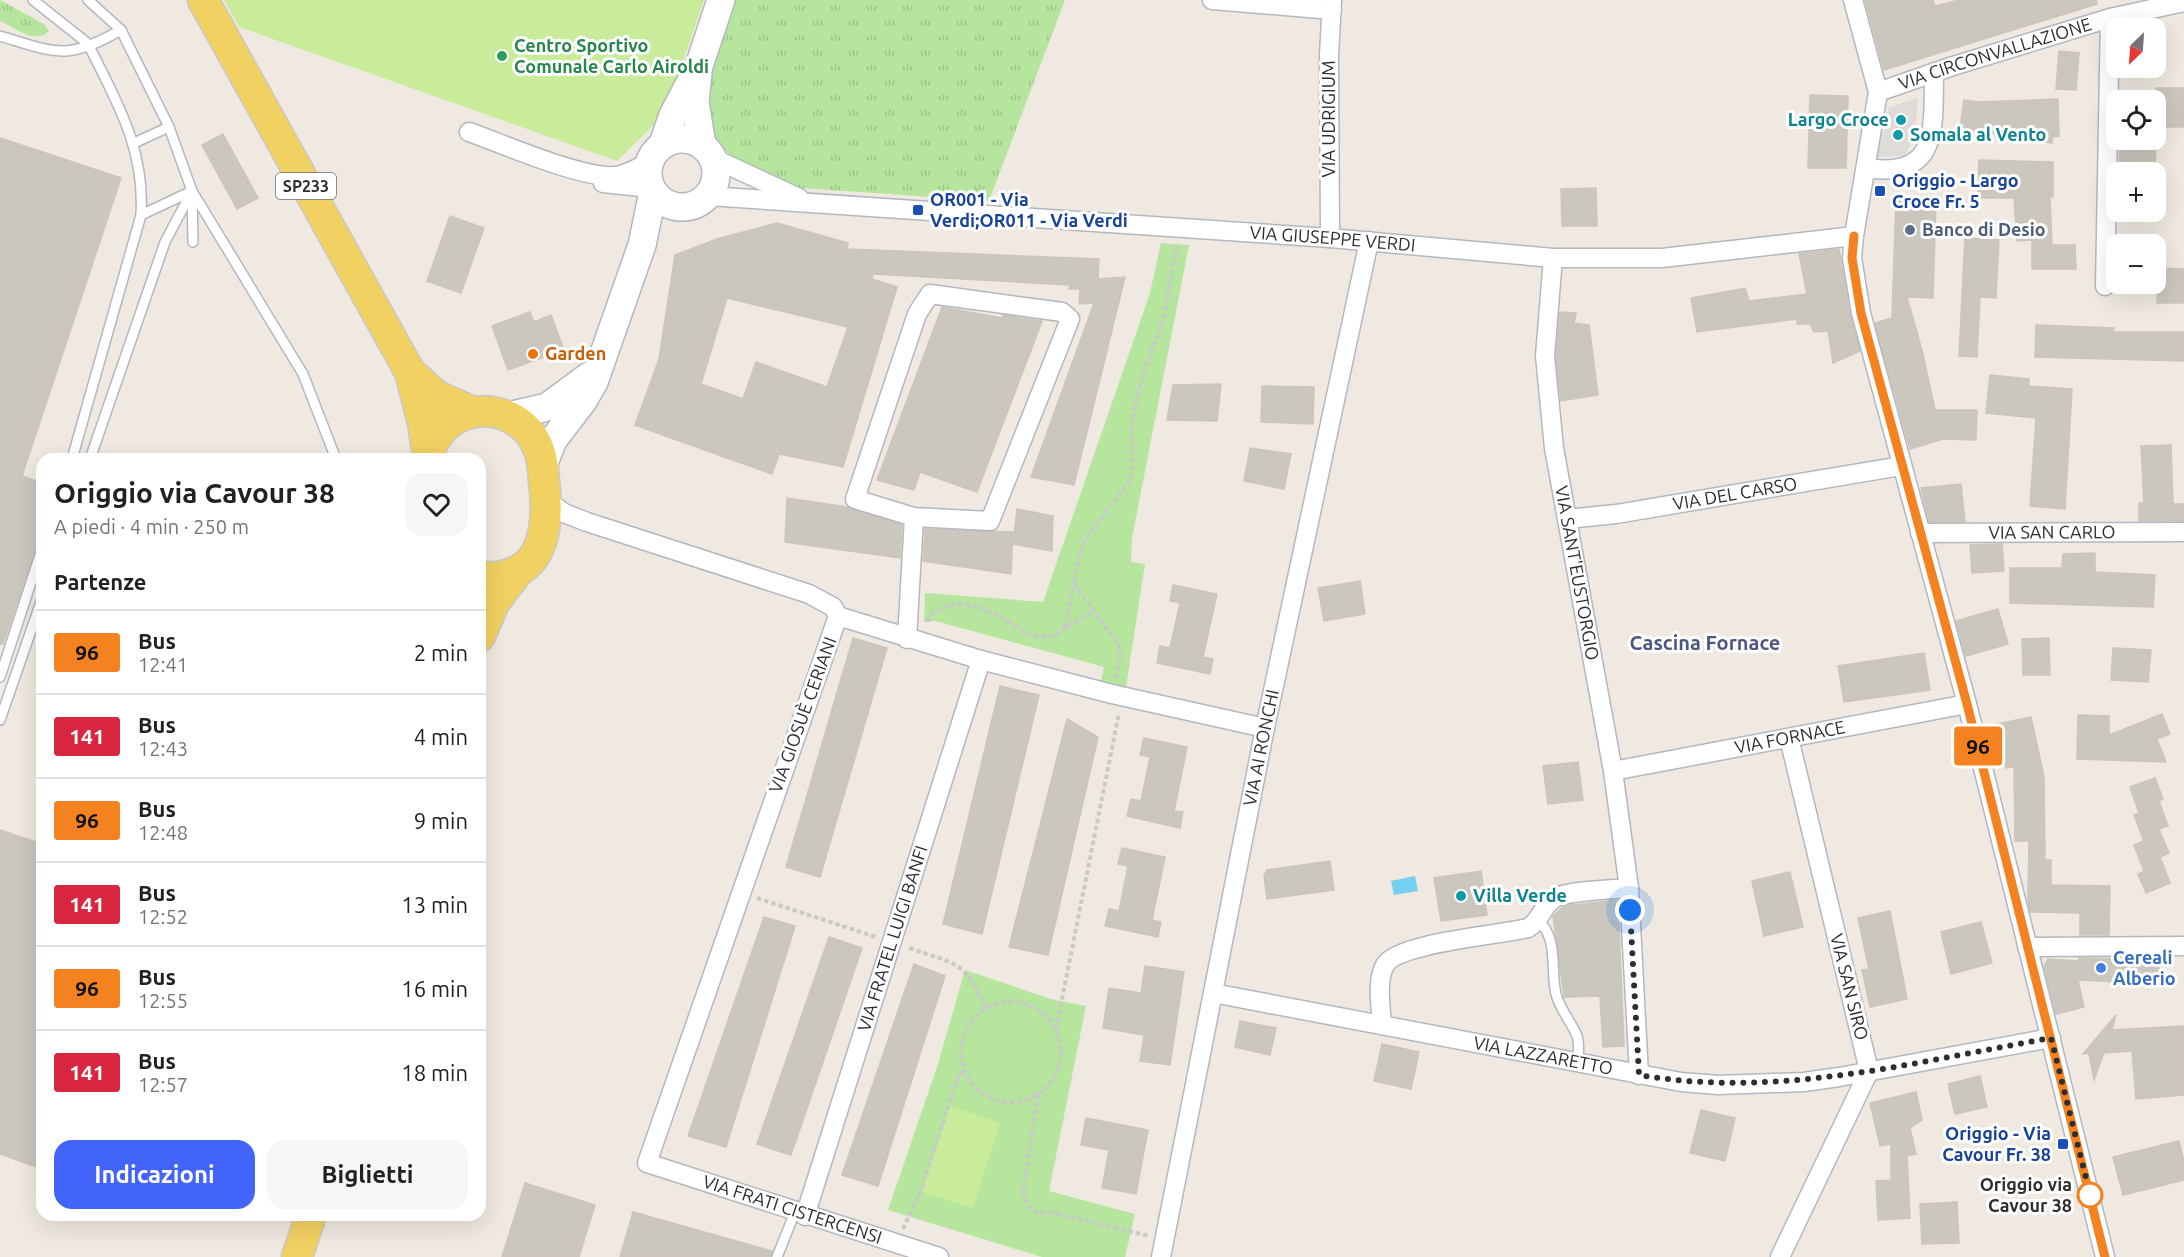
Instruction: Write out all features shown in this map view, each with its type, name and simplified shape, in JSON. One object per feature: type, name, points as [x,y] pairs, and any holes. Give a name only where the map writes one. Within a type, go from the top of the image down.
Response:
[{"type":"main road","name":"SP233","points":[[203,0],[410,372],[423,423],[427,453]]},
{"type":"main road","name":"SP233","points":[[410,372],[437,396],[473,412]]},
{"type":"main road","name":"SP233","points":[[430,453],[435,439],[447,425],[473,412],[492,411],[508,416]]},
{"type":"main road","points":[[486,622],[494,603],[519,570],[538,550],[544,537],[547,518],[539,449],[530,433],[508,416]]},
{"type":"main road","points":[[486,577],[500,577],[519,570]]},
{"type":"main road","points":[[297,1257],[309,1221]]},
{"type":"street","points":[[542,468],[553,440],[583,401],[594,382],[642,245],[654,171],[673,115],[699,66],[721,0]]},
{"type":"street","points":[[1212,0],[1332,5]]},
{"type":"street","points":[[1853,0],[1878,92],[1854,236],[1852,258],[1856,290],[1900,466],[1967,704],[2105,1257]]},
{"type":"street","name":"VIA CIRCONVALLAZIONE","points":[[2110,18],[2184,2]]},
{"type":"street","name":"VIA UDRIGIUM","points":[[1330,238],[1329,55],[1332,5]]},
{"type":"street","name":"VIA CIRCONVALLAZIONE","points":[[1878,92],[1934,72],[2106,19]]},
{"type":"street","points":[[654,171],[669,205],[679,207],[699,203],[708,196],[716,178],[695,102],[699,66]]},
{"type":"street","points":[[1866,168],[1900,170],[1917,162],[1930,141],[1934,72]]},
{"type":"street","points":[[2104,286],[2109,78]]},
{"type":"street","points":[[469,132],[586,173],[614,177],[654,171]]},
{"type":"street","points":[[586,173],[601,183],[612,186],[654,171],[684,138],[708,151]]},
{"type":"street","name":"VIA GIUSEPPE VERDI","points":[[708,151],[809,202]]},
{"type":"street","name":"VIA GIUSEPPE VERDI","points":[[708,196],[1330,238],[1553,258],[1662,258],[1854,236]]},
{"type":"street","points":[[642,245],[679,207]]},
{"type":"street","name":"VIA AI RONCHI","points":[[1163,1248],[1265,728],[1369,241]]},
{"type":"street","name":"VIA SANT'EUSTORGIO","points":[[1553,258],[1545,356],[1554,448],[1613,771],[1629,888],[1639,1075]]},
{"type":"street","points":[[930,294],[1062,312],[1070,319],[990,520],[914,517],[855,499],[917,315],[930,294]]},
{"type":"street","points":[[508,416],[547,407],[597,370]]},
{"type":"street","name":"VIA DEL CARSO","points":[[1567,519],[1616,514],[1900,466]]},
{"type":"street","points":[[545,498],[564,513],[587,522],[809,594],[833,607],[838,616]]},
{"type":"street","points":[[914,517],[915,642]]},
{"type":"street","name":"VIA SAN CARLO","points":[[1920,533],[2184,532]]},
{"type":"street","name":"VIA GIOSUÈ CERIANI","points":[[647,1163],[838,616],[915,642],[981,660],[1112,694],[1265,728]]},
{"type":"street","name":"VIA FRATEL LUIGI BANFI","points":[[800,1214],[981,660]]},
{"type":"street","name":"VIA FORNACE","points":[[1613,771],[1967,704]]},
{"type":"street","name":"VIA SAN SIRO","points":[[1789,738],[1869,1071]]},
{"type":"street","points":[[1382,1025],[1381,987],[1384,967],[1389,960],[1419,947],[1522,930],[1534,925],[1546,905],[1560,896],[1629,888]]},
{"type":"street","points":[[2027,947],[2184,946]]},
{"type":"street","name":"VIA LAZZARETTO","points":[[1213,993],[1578,1064],[1681,1082],[1718,1085],[1804,1082],[2051,1038]]},
{"type":"street","points":[[1780,1257],[1869,1071]]},
{"type":"street","name":"VIA FRATI CISTERCENSI","points":[[647,1163],[939,1257]]},
{"type":"lane","points":[[33,0],[86,42],[90,48],[134,143],[143,186],[141,215],[74,453]]},
{"type":"lane","points":[[88,0],[121,30],[169,127],[192,191],[303,374],[334,453]]},
{"type":"lane","points":[[0,36],[57,53],[90,48],[121,30]]},
{"type":"lane","points":[[134,143],[169,127]]},
{"type":"lane","points":[[141,215],[192,191]]},
{"type":"lane","points":[[192,191],[193,242]]},
{"type":"lane","points":[[92,453],[165,242],[192,191]]},
{"type":"lane","points":[[0,677],[36,567]]},
{"type":"lane","points":[[0,720],[36,616]]},
{"type":"lane","points":[[1538,920],[1547,928],[1553,953],[1556,992],[1560,1007],[1576,1034],[1578,1064]]},
{"type":"lane","points":[[777,1257],[800,1214]]},
{"type":"path","points":[[1065,628],[1079,558],[1086,538],[1131,479],[1131,427],[1134,410],[1143,374],[1163,321],[1178,241]]},
{"type":"path","points":[[1056,1029],[1120,707],[1110,704],[1120,659],[1119,645],[1109,628],[1074,584]]},
{"type":"path","points":[[915,642],[935,611],[958,604],[988,610],[1035,636],[1052,636],[1094,611]]},
{"type":"path","points":[[1008,1002],[1032,1006],[1046,1016],[1056,1029],[1061,1044],[1061,1061],[1056,1076],[1038,1094],[1016,1102],[998,1101],[983,1094],[970,1083],[964,1070],[960,1051],[963,1034],[972,1020],[985,1008],[1008,1002]]},
{"type":"path","points":[[896,1244],[920,1192],[958,1077],[964,1070]]},
{"type":"path","points":[[1038,1094],[1023,1190],[1028,1206],[1036,1212],[1054,1213],[1163,1248]]},
{"type":"green space","points":[[0,0],[44,24],[49,31],[43,35],[31,36],[0,21]]},
{"type":"green space","name":"Centro Sportivo Comunale Carlo Airoldi","points":[[224,0],[704,0],[665,114],[617,161],[239,27]]},
{"type":"green space","points":[[734,0],[1065,0],[989,201],[801,188],[736,160],[712,138],[703,89]]},
{"type":"green space","points":[[1161,243],[1189,245],[1132,538],[1131,562],[1145,564],[1126,687],[1101,681],[1104,667],[935,621],[924,622],[925,593],[1043,602],[1150,293]]},
{"type":"green space","points":[[965,970],[1051,999],[1086,1006],[1049,1191],[1135,1214],[1125,1257],[1042,1257],[888,1210],[938,1064]]},
{"type":"green space","points":[[950,1106],[1000,1123],[973,1208],[922,1192]]},
{"type":"shaded area","name":"Largo Croce","points":[[1918,98],[1915,135],[1905,156],[1876,157],[1889,107]]},
{"type":"water","points":[[1415,876],[1418,891],[1394,895],[1391,881]]},
{"type":"building","points":[[1865,0],[1933,0],[1935,6],[1959,0],[2096,0],[2097,4],[1884,70]]},
{"type":"building","points":[[2059,51],[2079,53],[2076,90],[2056,89]]},
{"type":"building","points":[[2156,88],[2184,88],[2184,127],[2166,127],[2166,90],[2156,90]]},
{"type":"building","points":[[1810,95],[1848,96],[1846,168],[1808,168]]},
{"type":"building","points":[[2058,99],[2059,136],[2052,137],[2052,143],[1960,128],[1964,100],[1979,102]]},
{"type":"building","points":[[223,134],[258,198],[237,209],[202,145]]},
{"type":"building","points":[[0,138],[121,178],[22,476],[36,481],[36,548],[3,644],[0,644]]},
{"type":"building","points":[[2120,150],[2156,150],[2155,162],[2119,162]]},
{"type":"building","points":[[1979,160],[2053,162],[2053,197],[2050,197],[2052,245],[2075,245],[2076,269],[2032,269],[2032,240],[2017,241],[2014,198],[1978,198]]},
{"type":"building","points":[[1596,188],[1597,226],[1562,226],[1561,189]]},
{"type":"building","points":[[1896,197],[1936,199],[1933,298],[1907,297],[1923,354],[1935,410],[1977,410],[1976,440],[1943,439],[1910,449],[1875,323],[1892,318]]},
{"type":"building","points":[[450,216],[484,228],[461,293],[427,281]]},
{"type":"building","points":[[777,223],[848,243],[847,249],[1099,259],[1098,279],[1125,277],[1074,485],[1031,477],[1094,303],[1079,304],[1080,289],[1069,289],[1070,285],[873,274],[872,279],[897,287],[843,467],[779,454],[772,474],[635,425],[659,359],[675,255],[717,239]],"holes":[[[727,298],[848,327],[827,387],[756,362],[743,399],[701,384]]]},
{"type":"building","points":[[1965,238],[1999,240],[1996,298],[1980,297],[1977,357],[1959,356]]},
{"type":"building","points":[[1839,249],[1850,315],[1860,351],[1833,363],[1828,331],[1814,332],[1810,324],[1797,324],[1797,319],[1697,332],[1691,298],[1745,288],[1749,301],[1807,294],[1799,254]]},
{"type":"building","points":[[2166,268],[2184,269],[2184,303],[2157,303],[2157,294],[2166,294]]},
{"type":"building","points":[[942,307],[1002,318],[1003,315],[1042,321],[977,492],[920,472],[914,490],[877,480]]},
{"type":"building","points":[[530,312],[534,322],[551,315],[564,350],[508,370],[492,326]]},
{"type":"building","points":[[1560,312],[1576,313],[1574,323],[1589,325],[1598,395],[1561,401],[1556,356]]},
{"type":"building","points":[[2036,325],[2114,328],[2114,332],[2184,332],[2184,361],[2035,357]]},
{"type":"building","points":[[1990,375],[2029,379],[2029,386],[2072,389],[2065,509],[2030,506],[2036,418],[1986,413]]},
{"type":"building","points":[[1221,384],[1217,421],[1167,420],[1173,385]]},
{"type":"building","points":[[1262,386],[1314,387],[1313,424],[1261,422]]},
{"type":"building","points":[[2171,445],[2173,504],[2184,504],[2184,521],[2139,521],[2139,503],[2144,503],[2141,446]]},
{"type":"building","points":[[1250,448],[1291,454],[1284,489],[1244,481]]},
{"type":"building","points":[[1961,484],[1965,522],[1929,522],[1921,488]]},
{"type":"building","points":[[787,498],[847,507],[902,525],[900,558],[785,542]]},
{"type":"building","points":[[1017,509],[1053,516],[1052,551],[1013,544]]},
{"type":"building","points":[[925,529],[1013,532],[1011,574],[923,561]]},
{"type":"building","points":[[2002,544],[2004,571],[1972,573],[1970,545]]},
{"type":"building","points":[[2095,553],[2095,572],[2155,575],[2153,607],[2010,603],[2010,568],[2062,568],[2063,554]]},
{"type":"building","points":[[1360,581],[1365,614],[1324,621],[1318,588]]},
{"type":"building","points":[[1173,585],[1217,594],[1203,657],[1213,659],[1210,674],[1157,663],[1160,646],[1170,648],[1180,603],[1170,601]]},
{"type":"building","points":[[1998,609],[2008,644],[1966,656],[1956,621]]},
{"type":"building","points":[[853,638],[887,648],[820,877],[786,867]]},
{"type":"building","points":[[2049,638],[2050,675],[2023,675],[2022,639]]},
{"type":"building","points":[[2113,648],[2151,650],[2148,682],[2111,680]]},
{"type":"building","points":[[1924,653],[1930,690],[1844,702],[1838,666]]},
{"type":"building","points":[[1000,686],[1039,695],[982,934],[943,924]]},
{"type":"building","points":[[2162,714],[2170,734],[2157,739],[2166,762],[2077,759],[2078,715],[2109,716],[2109,735]]},
{"type":"building","points":[[2031,717],[2044,777],[2045,860],[2051,860],[2051,885],[2110,886],[2109,935],[2080,935],[2080,913],[2030,912],[2028,900],[2029,841],[2015,841],[2014,767],[2006,768],[1997,724]]},
{"type":"building","points":[[1067,719],[1098,737],[1048,955],[1009,947]]},
{"type":"building","points":[[1144,738],[1187,747],[1174,811],[1183,812],[1180,828],[1127,816],[1131,799],[1141,801],[1150,757],[1140,755]]},
{"type":"building","points":[[1578,762],[1583,800],[1548,804],[1543,766]]},
{"type":"building","points":[[2155,778],[2163,799],[2159,801],[2168,826],[2159,829],[2169,853],[2160,857],[2170,883],[2146,893],[2138,874],[2144,871],[2134,845],[2144,841],[2134,815],[2139,813],[2130,787]]},
{"type":"building","points":[[0,830],[36,842],[36,1167],[0,1154]]},
{"type":"building","points":[[1122,848],[1165,857],[1152,920],[1161,922],[1158,937],[1105,926],[1109,909],[1119,911],[1128,866],[1118,864]]},
{"type":"building","points":[[1330,861],[1334,890],[1267,899],[1264,876],[1267,870]]},
{"type":"building","name":"Villa Verde","points":[[1481,871],[1487,915],[1441,921],[1434,878]]},
{"type":"building","points":[[1790,872],[1803,927],[1764,936],[1752,881]]},
{"type":"building","points":[[1618,900],[1624,1046],[1603,1047],[1600,996],[1564,997],[1553,916],[1564,906]]},
{"type":"building","points":[[1890,911],[1907,999],[1870,1007],[1862,970],[1869,969],[1858,918]]},
{"type":"building","points":[[764,917],[795,926],[726,1147],[688,1136]]},
{"type":"building","points":[[1981,922],[1992,963],[1951,974],[1941,932]]},
{"type":"building","points":[[829,937],[862,948],[791,1155],[757,1144]]},
{"type":"building","points":[[2079,958],[2159,959],[2160,984],[2078,980],[2084,1007],[2056,1014],[2044,966],[2048,959],[2079,961]]},
{"type":"building","points":[[914,964],[945,976],[878,1186],[842,1175]]},
{"type":"building","points":[[1145,966],[1184,972],[1170,1065],[1140,1061],[1144,1035],[1103,1028],[1109,988],[1141,993]]},
{"type":"building","points":[[2116,1015],[2112,1030],[2184,1026],[2184,1095],[2136,1099],[2132,1051],[2104,1053],[2094,1080],[2089,1053],[2083,1054]]},
{"type":"building","points":[[1240,1021],[1276,1028],[1270,1055],[1235,1047]]},
{"type":"building","points":[[1382,1044],[1419,1052],[1411,1089],[1374,1081]]},
{"type":"building","points":[[1980,1076],[1987,1107],[1955,1114],[1948,1084]]},
{"type":"building","points":[[1916,1092],[1922,1120],[1910,1128],[1916,1154],[1907,1156],[1910,1218],[1878,1220],[1876,1181],[1891,1180],[1891,1144],[1880,1146],[1870,1103]]},
{"type":"building","points":[[1701,1110],[1735,1118],[1725,1161],[1690,1153]]},
{"type":"building","points":[[1086,1118],[1148,1130],[1136,1194],[1102,1188],[1109,1150],[1081,1145]]},
{"type":"building","points":[[2179,1141],[2184,1161],[2184,1180],[2123,1195],[2113,1157]]},
{"type":"building","points":[[525,1183],[595,1205],[579,1257],[502,1257]]},
{"type":"building","points":[[1957,1202],[1959,1243],[1922,1244],[1920,1204]]},
{"type":"building","points":[[633,1212],[772,1251],[770,1257],[620,1257]]},
{"type":"bus line","name":"96","points":[[1854,236],[1852,258],[1861,313],[1900,466],[1967,704],[2105,1257]]},
{"type":"place","name":"Centro Sportivo Comunale Carlo Airoldi","points":[[502,56]]},
{"type":"place","name":"Largo Croce","points":[[1901,120]]},
{"type":"place","name":"Somala al Vento","points":[[1898,135]]},
{"type":"place","name":"Origgio - Largo Croce Fr. 5","points":[[1880,191]]},
{"type":"place","name":"OR001 - Via Verdi;OR011 - Via Verdi","points":[[918,210]]},
{"type":"place","name":"Banco di Desio","points":[[1910,230]]},
{"type":"place","name":"Garden","points":[[533,354]]},
{"type":"place","name":"Villa Verde","points":[[1461,896]]},
{"type":"place","name":"Cereali Alberio","points":[[2101,968]]},
{"type":"place","name":"Origgio - Via Cavour Fr. 38","points":[[2063,1144]]},
{"type":"place","name":"Origgio via Cavour 38","points":[[2090,1195]]},
{"type":"district","name":"Cascina Fornace","points":[[1705,643]]},
{"type":"route","points":[[1630,910],[1639,1075],[1718,1085],[1804,1082],[2051,1038],[2091,1198],[2090,1195]]}]
